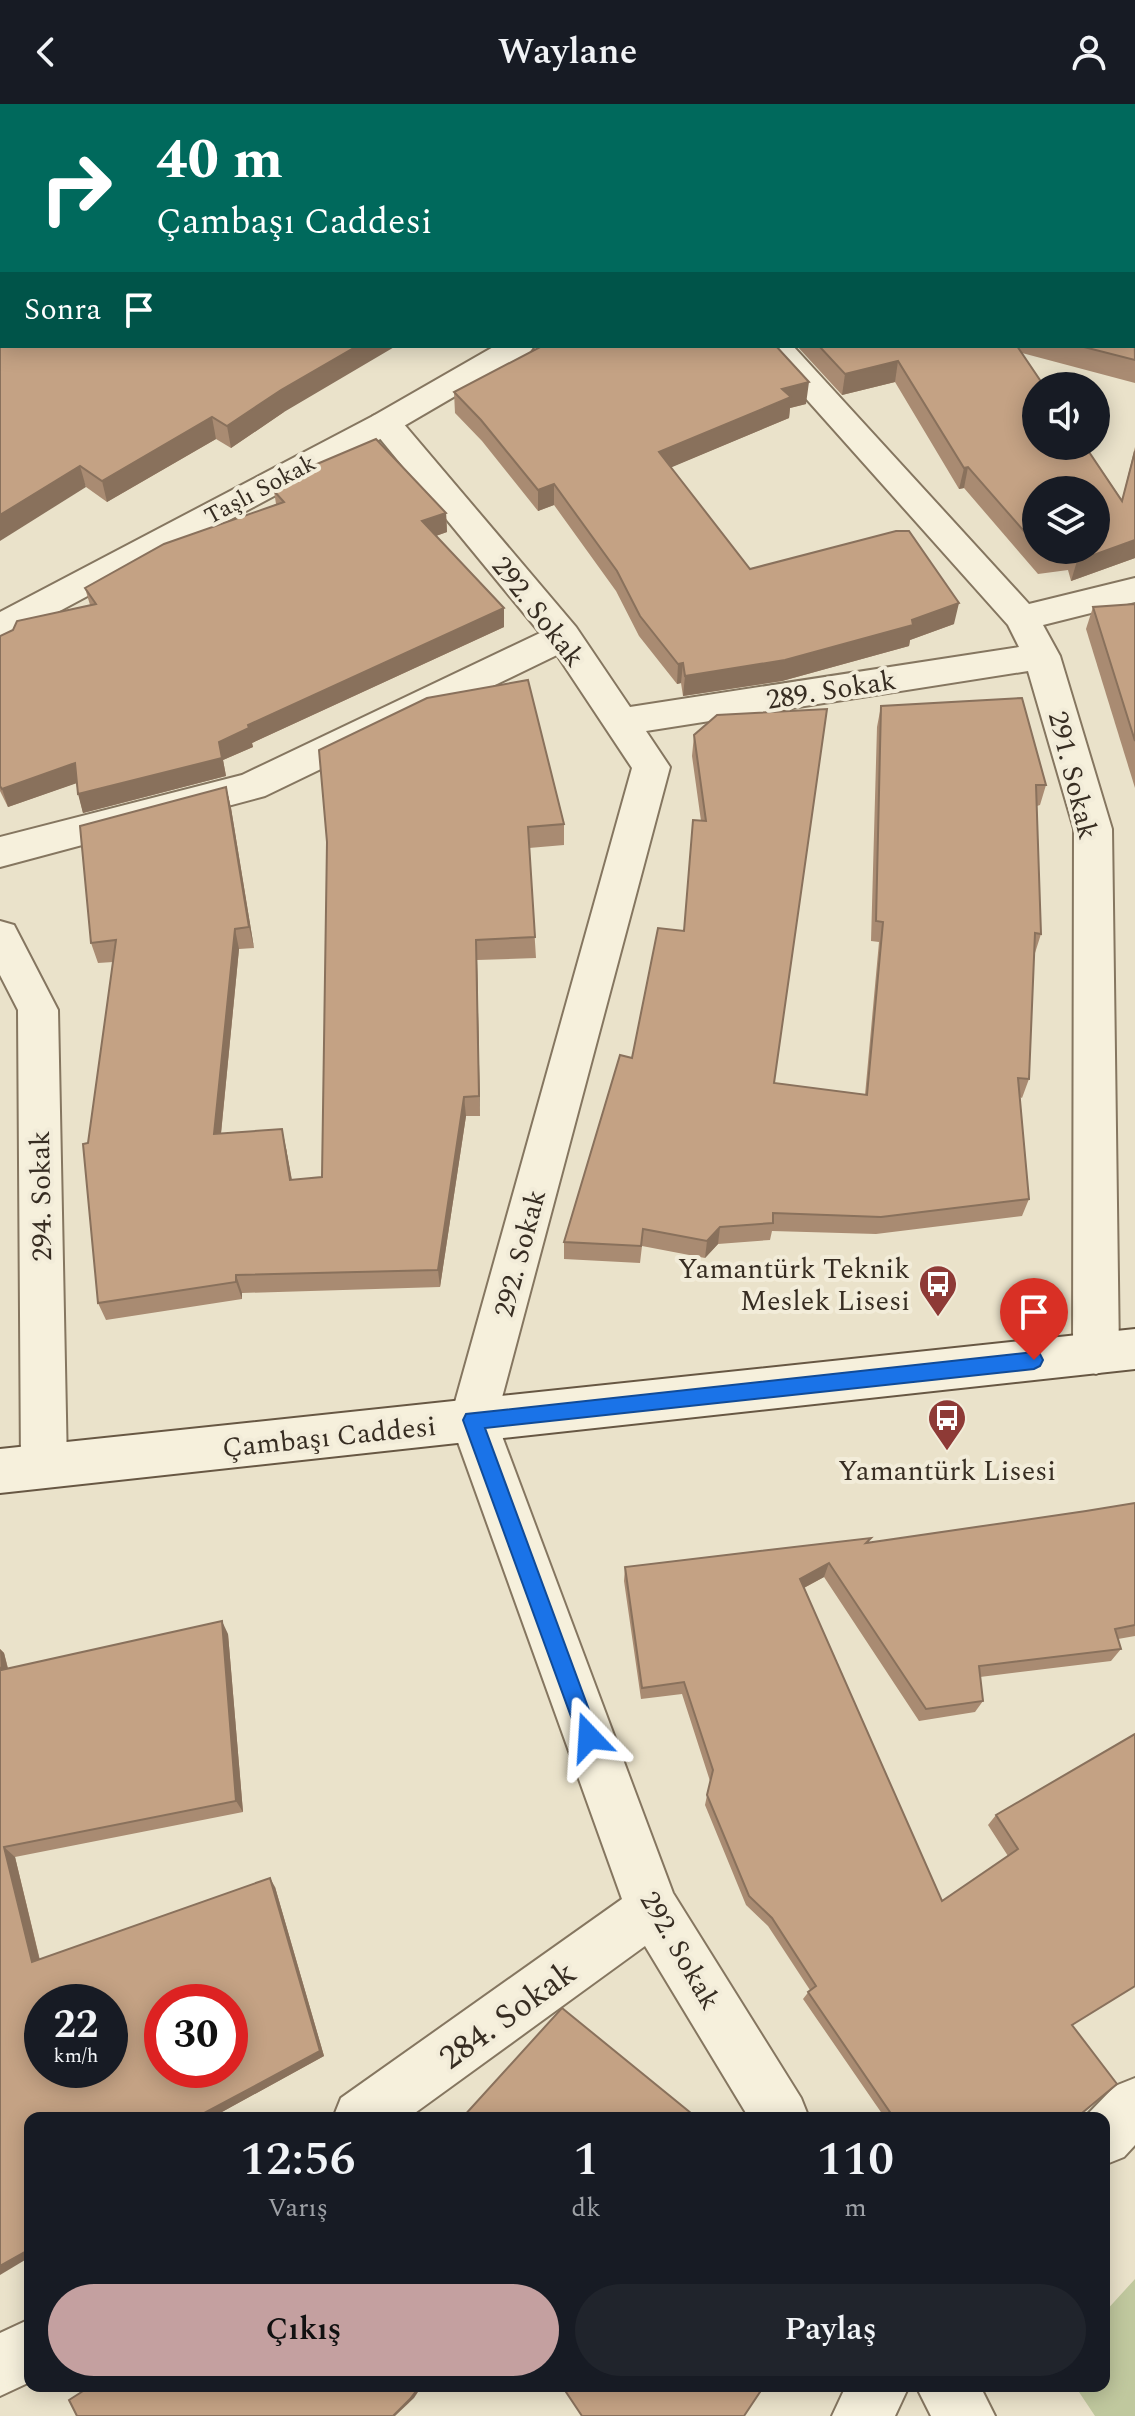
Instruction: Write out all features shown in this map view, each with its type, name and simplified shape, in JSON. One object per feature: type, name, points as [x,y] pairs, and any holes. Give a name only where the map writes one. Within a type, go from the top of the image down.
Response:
[{"type":"street","name":"Taşlı Sokak","points":[[0,627],[385,423],[515,348]]},
{"type":"street","name":"291. Sokak","points":[[777,348],[1022,618],[1042,656],[1093,829],[1115,1352]]},
{"type":"street","name":"292. Sokak","points":[[385,423],[563,636],[651,767],[473,1420],[652,1909],[777,2112]]},
{"type":"street","points":[[1022,618],[1135,590]]},
{"type":"street","points":[[0,852],[252,786],[563,636]]},
{"type":"street","name":"289. Sokak","points":[[621,722],[1042,656]]},
{"type":"street","name":"294. Sokak","points":[[0,936],[38,1010],[22,1468]]},
{"type":"street","name":"Çambaşı Caddesi","points":[[22,1468],[1115,1352]]},
{"type":"street","name":"284. Sokak","points":[[369,2112],[652,1909]]},
{"type":"street","points":[[1110,2131],[1135,2106]]},
{"type":"street","points":[[0,2367],[24,2352]]},
{"type":"street","points":[[862,2416],[876,2392]]},
{"type":"street","points":[[950,2392],[965,2416]]},
{"type":"green space","points":[[1135,2279],[1135,2416],[1095,2416],[1079,2392],[1110,2392],[1110,2306]]},
{"type":"building","points":[[0,348],[354,348],[227,426],[212,417],[102,481],[80,466],[0,515]]},
{"type":"building","points":[[538,348],[778,348],[809,382],[782,389],[791,397],[659,452],[750,569],[896,531],[909,531],[959,603],[912,620],[913,625],[785,660],[685,676],[683,663],[678,664],[640,616],[617,571],[554,484],[538,490],[454,392]]},
{"type":"building","points":[[821,348],[1018,348],[1035,372],[1022,372],[1022,460],[1094,460],[1105,476],[1022,476],[1022,529],[968,467],[964,468],[898,361],[845,374]]},
{"type":"building","points":[[1088,348],[1135,348],[1135,360]]},
{"type":"building","points":[[376,439],[446,513],[422,521],[504,608],[248,725],[249,728],[219,742],[222,758],[78,794],[75,763],[2,789],[0,636],[13,630],[17,621],[96,604],[85,588],[164,544],[284,502],[274,491],[306,477],[298,472]]},
{"type":"building","points":[[1135,451],[1135,540],[1110,549],[1110,483],[1122,501]]},
{"type":"building","points":[[1135,604],[1135,741],[1093,607]]},
{"type":"building","points":[[528,680],[564,824],[528,827],[535,937],[476,940],[479,1096],[464,1097],[438,1270],[236,1275],[236,1282],[98,1303],[83,1144],[88,1143],[116,940],[91,943],[80,826],[226,787],[249,927],[235,929],[214,1134],[282,1129],[290,1180],[322,1177],[327,842],[319,750],[427,698]]},
{"type":"building","points":[[1022,698],[1046,785],[1036,785],[1041,934],[1035,933],[1029,1079],[1018,1078],[1029,1199],[881,1217],[773,1213],[773,1223],[720,1227],[707,1241],[643,1229],[641,1246],[564,1242],[620,1055],[632,1058],[658,928],[684,931],[693,820],[706,821],[694,735],[717,715],[827,709],[774,1083],[867,1095],[883,922],[876,921],[881,706]]},
{"type":"building","points":[[1135,1503],[1135,1625],[1115,1629],[1121,1649],[979,1666],[983,1701],[926,1709],[829,1563],[800,1579],[942,1901],[1018,1849],[996,1815],[1135,1734],[1135,1986],[1072,2025],[1117,2084],[1083,2112],[890,2112],[808,1992],[816,1986],[772,1918],[749,1896],[707,1795],[713,1770],[684,1682],[642,1688],[625,1567],[871,1538],[866,1543]]},
{"type":"building","points":[[222,1621],[236,1801],[4,1847],[32,1962],[270,1878],[320,2051],[206,2112],[24,2112],[24,2252],[0,2266],[0,1667],[1,1670]]},
{"type":"building","points":[[562,2008],[690,2112],[467,2112]]},
{"type":"building","points":[[82,2392],[415,2392],[393,2416],[77,2416],[69,2400]]},
{"type":"building","points":[[566,2392],[760,2392],[744,2416],[582,2416]]},
{"type":"place","name":"Yamantürk Teknik Meslek Lisesi","points":[[938,1318]]},
{"type":"place","name":"Yamantürk Lisesi","points":[[947,1452]]},
{"type":"route","points":[[589,1737],[473,1420],[1034,1360]]}]
